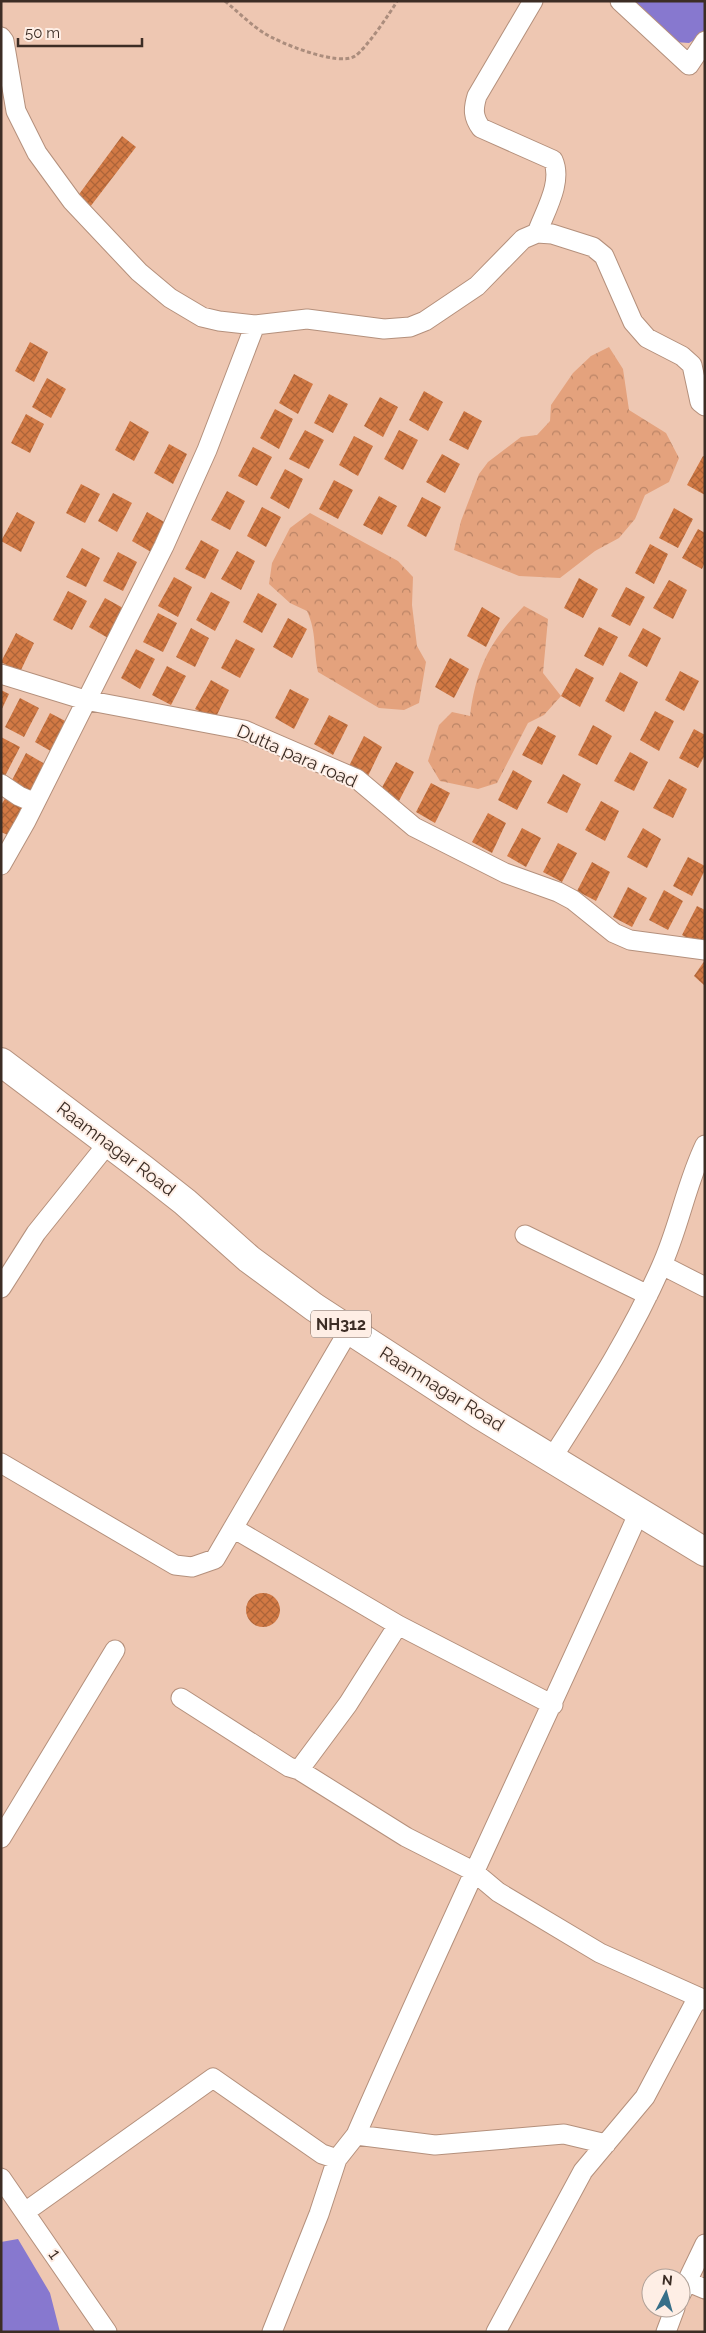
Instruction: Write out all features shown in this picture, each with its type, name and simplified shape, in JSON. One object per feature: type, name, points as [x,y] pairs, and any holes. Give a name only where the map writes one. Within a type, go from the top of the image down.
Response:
[{"type":"highway","name":"Raamnagar Road","points":[[1,1062],[109,1142],[185,1202],[249,1259],[349,1330],[480,1415],[705,1552]]},
{"type":"street","points":[[533,1],[477,96],[474,108],[475,119],[481,128],[553,160],[558,169],[556,182],[537,232]]},
{"type":"street","points":[[620,1],[689,66],[705,41]]},
{"type":"street","points":[[1,37],[4,41],[16,111],[37,153],[72,201],[139,272],[170,298],[202,317],[255,325],[307,319],[384,329],[410,327],[425,321],[477,286],[523,239],[537,232],[552,234],[593,247],[604,256],[633,322],[647,338],[682,356],[692,365],[700,402],[705,406]]},
{"type":"street","points":[[1,864],[35,803],[164,546],[207,450],[255,325]]},
{"type":"street","name":"Dutta para road","points":[[1,674],[86,700],[244,730],[357,779],[414,827],[505,873],[558,892],[572,900],[614,933],[630,940],[705,950]]},
{"type":"street","points":[[1,784],[19,796],[35,803]]},
{"type":"street","points":[[1,1288],[36,1233],[109,1142]]},
{"type":"street","points":[[552,1458],[621,1350],[648,1295],[662,1265],[705,1145]]},
{"type":"street","points":[[525,1235],[648,1295]]},
{"type":"street","points":[[662,1265],[705,1287]]},
{"type":"street","points":[[1,1463],[175,1566],[192,1567],[215,1559],[349,1330]]},
{"type":"street","points":[[272,2332],[319,2214],[337,2159],[356,2135],[473,1871],[553,1705],[639,1512]]},
{"type":"street","points":[[233,1528],[398,1625],[553,1705]]},
{"type":"street","points":[[299,1770],[348,1704],[398,1625]]},
{"type":"street","points":[[1,1838],[115,1650]]},
{"type":"street","points":[[181,1698],[289,1767],[299,1770],[406,1837],[473,1871],[498,1892],[600,1953],[701,1998],[645,2096],[584,2171],[496,2332]]},
{"type":"street","points":[[24,2212],[213,2078],[322,2154],[337,2159]]},
{"type":"street","points":[[356,2135],[435,2144],[564,2134],[606,2144]]},
{"type":"street","name":"1","points":[[1,2178],[107,2332]]},
{"type":"street","points":[[691,2273],[705,2244]]},
{"type":"street","points":[[691,2288],[705,2289]]},
{"type":"street","points":[[666,2332],[671,2318]]},
{"type":"path","points":[[225,1],[262,32],[278,41],[341,60],[355,57],[389,15],[397,1]]},
{"type":"green space","points":[[609,347],[623,369],[629,410],[666,433],[679,458],[669,482],[645,495],[635,519],[619,538],[595,551],[560,578],[519,576],[454,550],[461,521],[479,474],[488,462],[521,437],[537,435],[550,421],[551,405],[573,373],[591,356]]},
{"type":"green space","points":[[310,513],[398,561],[413,577],[412,605],[417,646],[426,662],[419,703],[404,710],[379,708],[318,672],[314,634],[307,611],[290,603],[269,584],[272,563],[290,528]]},
{"type":"green space","points":[[524,606],[548,619],[543,673],[561,696],[544,715],[528,723],[497,783],[478,789],[440,781],[428,761],[439,725],[452,712],[470,716],[476,683],[486,656],[502,631]]},
{"type":"shaded area","points":[[630,1],[705,1],[705,33],[689,43],[661,41]]},
{"type":"shaded area","points":[[18,2239],[50,2293],[60,2332],[1,2332],[1,2242]]},
{"type":"building","points":[[122,136],[136,147],[90,207],[77,197]]},
{"type":"building","points":[[30,342],[48,352],[34,382],[15,371]]},
{"type":"building","points":[[294,374],[313,384],[298,414],[279,403]]},
{"type":"building","points":[[47,378],[66,389],[51,418],[32,407]]},
{"type":"building","points":[[424,391],[443,402],[428,431],[409,420]]},
{"type":"building","points":[[329,394],[348,404],[333,433],[314,423]]},
{"type":"building","points":[[380,397],[398,407],[383,437],[364,426]]},
{"type":"building","points":[[275,409],[293,419],[279,449],[260,438]]},
{"type":"building","points":[[464,411],[482,421],[468,450],[449,440]]},
{"type":"building","points":[[26,414],[44,424],[30,453],[11,443]]},
{"type":"building","points":[[130,421],[149,432],[134,461],[115,450]]},
{"type":"building","points":[[305,430],[324,440],[309,469],[289,459]]},
{"type":"building","points":[[399,430],[418,440],[403,470],[384,459]]},
{"type":"building","points":[[354,436],[373,446],[358,476],[339,465]]},
{"type":"building","points":[[169,444],[187,454],[173,484],[154,473]]},
{"type":"building","points":[[253,447],[272,457],[257,486],[238,476]]},
{"type":"building","points":[[442,454],[460,464],[445,493],[426,482]]},
{"type":"building","points":[[703,456],[705,457],[705,495],[687,485]]},
{"type":"building","points":[[285,469],[303,479],[289,509],[270,498]]},
{"type":"building","points":[[334,480],[353,490],[338,519],[319,509]]},
{"type":"building","points":[[81,484],[100,494],[85,523],[66,513]]},
{"type":"building","points":[[227,491],[245,501],[230,530],[211,520]]},
{"type":"building","points":[[113,493],[132,503],[117,532],[98,521]]},
{"type":"building","points":[[379,496],[397,506],[382,535],[363,525]]},
{"type":"building","points":[[422,497],[441,507],[426,537],[407,526]]},
{"type":"building","points":[[262,507],[281,517],[266,547],[247,536]]},
{"type":"building","points":[[674,508],[693,519],[678,548],[659,538]]},
{"type":"building","points":[[17,512],[35,522],[21,552],[1,541]]},
{"type":"building","points":[[147,512],[166,523],[151,552],[132,541]]},
{"type":"building","points":[[698,529],[705,533],[705,562],[702,569],[682,558]]},
{"type":"building","points":[[201,540],[219,550],[205,579],[185,569]]},
{"type":"building","points":[[650,544],[668,554],[654,584],[635,573]]},
{"type":"building","points":[[82,548],[100,558],[86,587],[66,577]]},
{"type":"building","points":[[237,551],[255,561],[241,590],[221,579]]},
{"type":"building","points":[[118,552],[137,562],[123,591],[103,581]]},
{"type":"building","points":[[174,577],[192,587],[178,617],[158,606]]},
{"type":"building","points":[[579,578],[598,589],[583,618],[564,608]]},
{"type":"building","points":[[669,580],[687,590],[673,619],[653,608]]},
{"type":"building","points":[[626,587],[645,597],[630,626],[611,616]]},
{"type":"building","points":[[68,591],[87,601],[72,630],[53,620]]},
{"type":"building","points":[[211,592],[230,602],[215,631],[196,620]]},
{"type":"building","points":[[258,593],[277,604],[262,633],[243,622]]},
{"type":"building","points":[[105,598],[123,608],[108,638],[89,627]]},
{"type":"building","points":[[482,607],[500,618],[486,647],[467,636]]},
{"type":"building","points":[[158,613],[177,623],[163,652],[143,642]]},
{"type":"building","points":[[288,618],[307,629],[292,658],[273,647]]},
{"type":"building","points":[[599,627],[618,637],[603,666],[584,656]]},
{"type":"building","points":[[191,628],[209,638],[195,667],[176,657]]},
{"type":"building","points":[[643,628],[661,638],[647,667],[628,656]]},
{"type":"building","points":[[16,633],[34,643],[20,672],[1,662]]},
{"type":"building","points":[[236,639],[255,649],[240,678],[221,668]]},
{"type":"building","points":[[136,649],[155,659],[140,689],[121,678]]},
{"type":"building","points":[[450,658],[469,669],[454,698],[435,687]]},
{"type":"building","points":[[167,666],[186,676],[171,705],[152,695]]},
{"type":"building","points":[[576,668],[594,678],[580,707],[561,696]]},
{"type":"building","points":[[680,671],[699,681],[684,711],[665,700]]},
{"type":"building","points":[[620,672],[638,682],[624,712],[605,701]]},
{"type":"building","points":[[211,680],[229,690],[215,719],[195,709]]},
{"type":"building","points":[[290,689],[309,699],[294,729],[275,718]]},
{"type":"building","points":[[1,690],[9,694],[1,711]]},
{"type":"building","points":[[20,698],[39,708],[24,737],[5,727]]},
{"type":"building","points":[[655,711],[674,721],[659,751],[640,740]]},
{"type":"building","points":[[50,713],[69,723],[54,753],[35,742]]},
{"type":"building","points":[[329,715],[348,725],[333,755],[314,744]]},
{"type":"building","points":[[593,725],[612,736],[597,765],[578,755]]},
{"type":"building","points":[[538,726],[556,736],[542,765],[522,755]]},
{"type":"building","points":[[694,729],[705,735],[705,755],[698,768],[679,758]]},
{"type":"building","points":[[364,736],[382,747],[368,776],[349,766]]},
{"type":"building","points":[[1,737],[20,747],[5,776],[1,774]]},
{"type":"building","points":[[630,752],[648,762],[634,791],[614,781]]},
{"type":"building","points":[[26,753],[45,764],[30,793],[11,782]]},
{"type":"building","points":[[396,762],[414,772],[399,801],[380,791]]},
{"type":"building","points":[[513,770],[532,781],[517,810],[498,800]]},
{"type":"building","points":[[563,774],[581,784],[567,813],[547,803]]},
{"type":"building","points":[[669,779],[687,789],[673,818],[653,808]]},
{"type":"building","points":[[431,783],[450,793],[435,823],[416,812]]},
{"type":"building","points":[[6,797],[24,807],[10,836],[1,832],[1,805]]},
{"type":"building","points":[[601,801],[619,811],[605,841],[585,830]]},
{"type":"building","points":[[488,813],[506,823],[492,853],[472,842]]},
{"type":"building","points":[[522,828],[541,838],[526,867],[507,856]]},
{"type":"building","points":[[643,828],[661,839],[647,868],[627,857]]},
{"type":"building","points":[[558,843],[577,853],[562,882],[543,872]]},
{"type":"building","points":[[688,857],[705,866],[705,870],[692,896],[673,886]]},
{"type":"building","points":[[592,862],[610,872],[596,901],[577,891]]},
{"type":"building","points":[[628,887],[647,898],[632,927],[613,917]]},
{"type":"building","points":[[664,890],[683,901],[668,930],[649,920]]},
{"type":"building","points":[[697,906],[705,910],[705,938],[701,946],[682,935]]},
{"type":"building","points":[[705,960],[705,986],[694,976]]},
{"type":"building","points":[[263,1593],[275,1598],[280,1610],[275,1622],[263,1627],[251,1622],[246,1610],[251,1598]]}]
